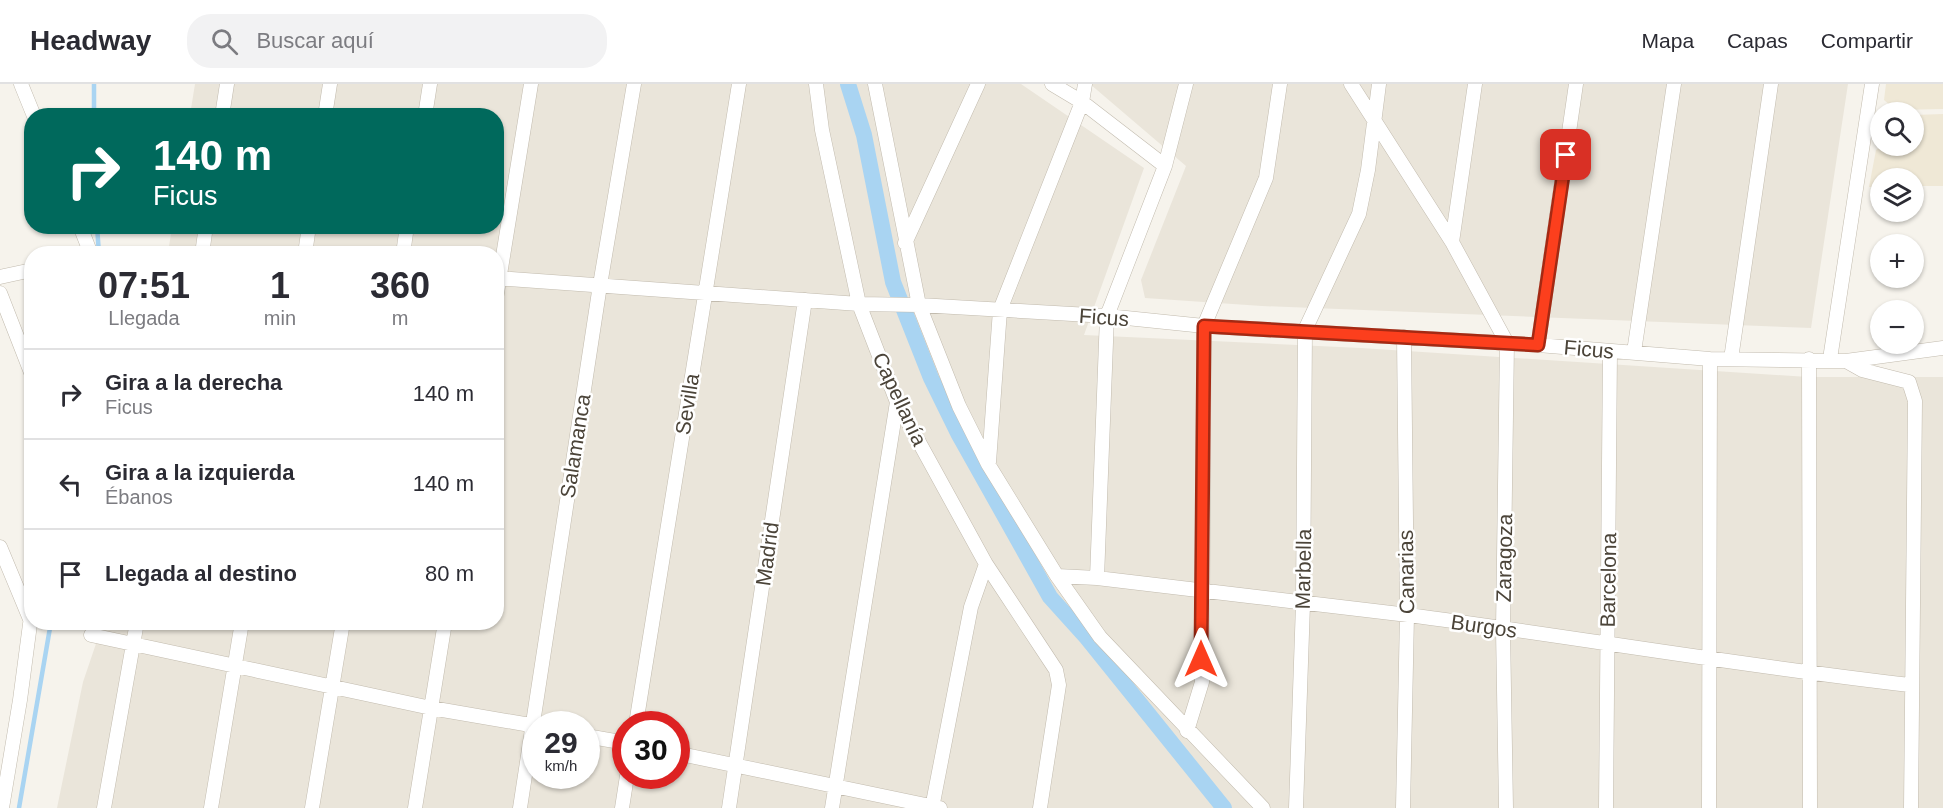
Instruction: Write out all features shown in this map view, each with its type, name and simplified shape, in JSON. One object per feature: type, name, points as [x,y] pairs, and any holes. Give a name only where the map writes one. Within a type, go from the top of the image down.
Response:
[{"type":"street","points":[[21,84],[31,108]]},
{"type":"street","points":[[223,108],[227,84]]},
{"type":"street","points":[[327,108],[330,84]]},
{"type":"street","points":[[426,108],[430,84]]},
{"type":"street","points":[[503,246],[531,84]]},
{"type":"street","name":"Salamanca","points":[[536,711],[600,285],[634,84]]},
{"type":"street","name":"Sevilla","points":[[638,711],[739,84]]},
{"type":"street","name":"Capellanía","points":[[816,84],[822,130],[859,304],[897,402],[986,564],[1050,659],[1059,685],[1040,808]]},
{"type":"street","points":[[875,84],[905,243],[914,305],[959,406],[988,464],[1057,576],[1100,637],[1187,731],[1263,808]]},
{"type":"street","points":[[905,243],[978,84]]},
{"type":"street","points":[[1052,84],[1082,102],[1165,166]]},
{"type":"street","points":[[988,464],[999,310],[1082,102],[1085,84]]},
{"type":"street","points":[[1097,578],[1107,316],[1165,166],[1186,84]]},
{"type":"street","points":[[1187,731],[1202,682],[1204,326],[1266,178],[1280,84]]},
{"type":"street","points":[[1351,84],[1452,242],[1507,343]]},
{"type":"street","points":[[1305,330],[1359,214],[1368,170],[1378,84]]},
{"type":"street","points":[[1452,242],[1475,84]]},
{"type":"street","points":[[1538,345],[1576,84]]},
{"type":"street","points":[[1634,352],[1674,84]]},
{"type":"street","points":[[1731,359],[1771,84]]},
{"type":"street","points":[[1830,359],[1872,84]]},
{"type":"street","points":[[0,278],[24,272]]},
{"type":"street","name":"Ficus","points":[[504,278],[859,304],[1107,316],[1204,326],[1538,345],[1710,359],[1846,361],[1943,348]]},
{"type":"street","points":[[0,293],[24,354]]},
{"type":"street","name":"Madrid","points":[[729,808],[805,300]]},
{"type":"street","name":"Marbella","points":[[1296,808],[1303,604],[1305,330]]},
{"type":"street","name":"Canarias","points":[[1403,808],[1407,615],[1404,337]]},
{"type":"street","name":"Zaragoza","points":[[1506,808],[1503,630],[1507,343]]},
{"type":"street","name":"Barcelona","points":[[1606,808],[1610,351]]},
{"type":"street","points":[[1709,808],[1710,359]]},
{"type":"street","points":[[1809,359],[1810,808]]},
{"type":"street","points":[[1846,361],[1854,368],[1903,380],[1912,387],[1915,401],[1910,685],[1911,808]]},
{"type":"street","points":[[832,808],[897,402]]},
{"type":"street","points":[[0,547],[24,599]]},
{"type":"street","points":[[690,756],[935,808],[971,607],[986,564]]},
{"type":"street","name":"Burgos","points":[[1057,576],[1097,578],[1407,615],[1503,630],[1708,656],[1811,674],[1910,685]]},
{"type":"street","points":[[2,808],[14,741],[29,630]]},
{"type":"street","points":[[104,808],[136,630]]},
{"type":"street","points":[[211,808],[241,630]]},
{"type":"street","points":[[312,808],[342,630]]},
{"type":"street","points":[[415,808],[444,630]]},
{"type":"street","points":[[91,635],[431,708],[522,724]]},
{"type":"street","points":[[0,746],[14,741]]},
{"type":"street","name":"Salamanca","points":[[520,808],[523,789]]},
{"type":"street","points":[[622,808],[625,789]]},
{"type":"shaded area","points":[[195,84],[1021,84],[1144,168],[1084,335],[1361,348],[1808,377],[1943,377],[1943,808],[57,808],[83,682],[101,630],[504,630],[504,246],[169,246],[171,234],[504,234],[504,108],[191,108]]},
{"type":"shaded area","points":[[1090,84],[1848,84],[1811,328],[1262,306],[1145,298],[1141,280],[1186,166]]},
{"type":"shaded area","points":[[1886,84],[1943,84],[1943,109],[1924,109],[1924,102],[1886,102],[1884,100]]},
{"type":"shaded area","points":[[1943,114],[1943,186],[1924,186],[1924,168],[1873,168],[1875,156],[1924,156],[1924,115]]},
{"type":"waterway","points":[[94,84],[94,108]]},
{"type":"waterway","points":[[848,84],[864,135],[893,282],[931,378],[958,433],[1050,597],[1087,638],[1224,808]]},
{"type":"waterway","points":[[98,234],[98,246]]},
{"type":"waterway","points":[[19,808],[50,630]]},
{"type":"route","points":[[1201,659],[1204,326],[1538,345],[1566,155]]}]
